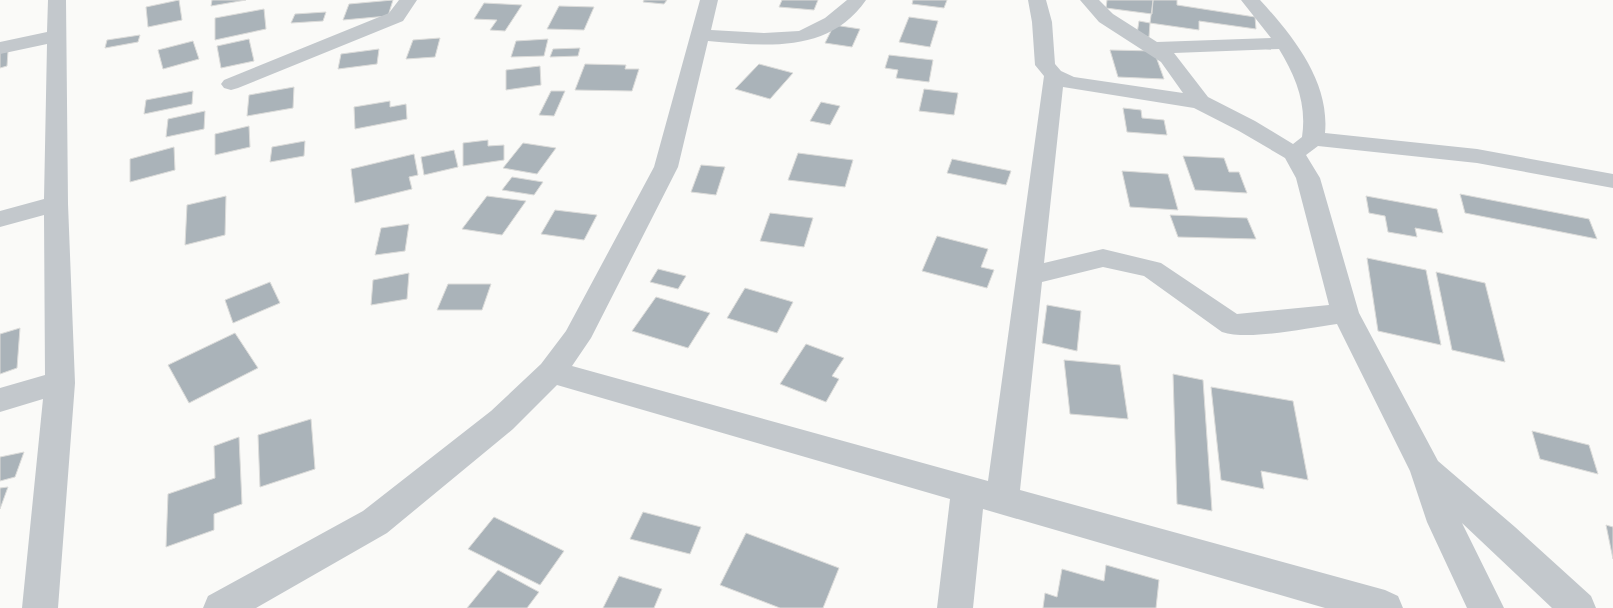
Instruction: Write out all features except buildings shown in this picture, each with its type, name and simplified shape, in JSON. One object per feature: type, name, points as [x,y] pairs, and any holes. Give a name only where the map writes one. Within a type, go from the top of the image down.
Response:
[{"type":"street","points":[[40,608],[60,383],[56,204],[57,0]]},
{"type":"street","points":[[231,84],[396,17],[408,0]]},
{"type":"street","points":[[220,608],[375,522],[502,420],[551,372],[577,338],[666,166],[709,0]]},
{"type":"street","points":[[701,35],[778,38],[803,36],[847,11],[857,0]]},
{"type":"street","points":[[1037,0],[1042,22],[1045,65],[1054,75],[1069,82],[1200,102],[1247,126],[1304,146],[1477,156],[1613,181]]},
{"type":"street","points":[[1250,0],[1284,42],[1306,78],[1317,118],[1304,146],[1308,178],[1345,314],[1426,470],[1444,522],[1486,608]]},
{"type":"street","points":[[1093,3],[1106,18],[1168,58],[1200,102]]},
{"type":"street","points":[[0,48],[56,36]]},
{"type":"street","points":[[1155,48],[1284,42]]},
{"type":"street","points":[[1002,500],[1054,75]]},
{"type":"street","points":[[0,220],[56,204]]},
{"type":"street","points":[[1030,276],[1103,258],[1152,269],[1232,325],[1345,314]]},
{"type":"street","points":[[551,372],[1384,608]]},
{"type":"street","points":[[0,400],[60,383]]},
{"type":"street","points":[[1426,470],[1510,544],[1578,608]]},
{"type":"street","points":[[955,608],[968,490]]}]
